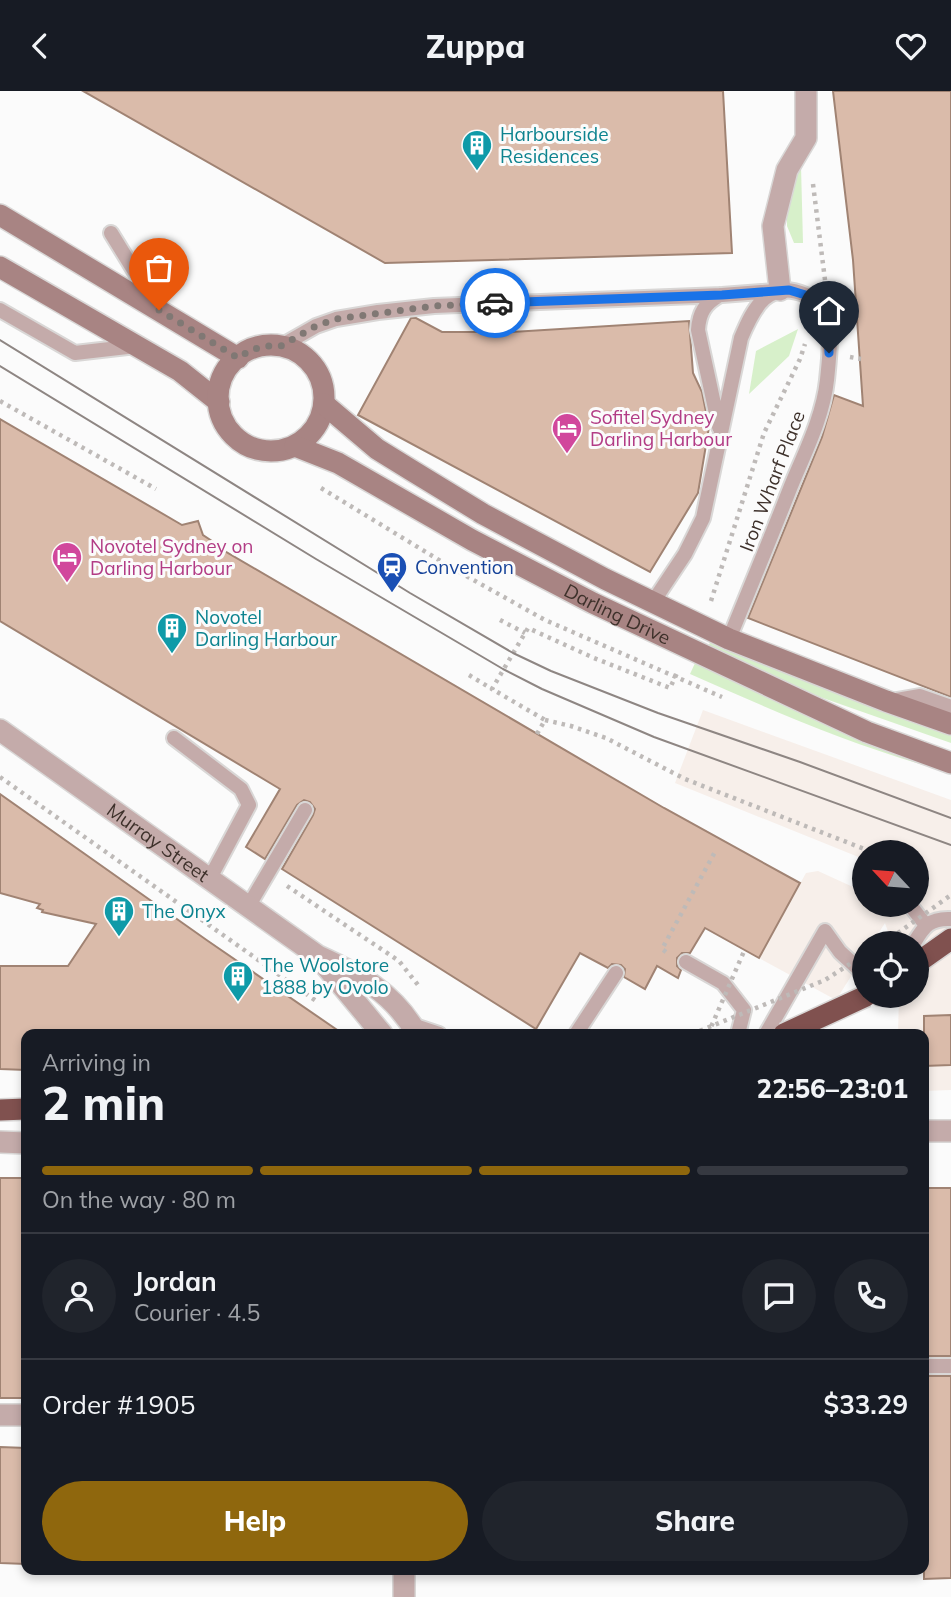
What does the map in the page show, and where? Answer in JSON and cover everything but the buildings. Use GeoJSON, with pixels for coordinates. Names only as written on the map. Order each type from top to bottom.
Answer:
{"type":"FeatureCollection","features":[{"type":"Feature","properties":{"kind":"highway"},"geometry":{"type":"LineString","coordinates":[[929,955],[951,939]]}},
{"type":"Feature","properties":{"kind":"highway"},"geometry":{"type":"LineString","coordinates":[[795,1029],[852,1006]]}},
{"type":"Feature","properties":{"kind":"highway"},"geometry":{"type":"LineString","coordinates":[[0,1110],[21,1109]]}},
{"type":"Feature","properties":{"kind":"street"},"geometry":{"type":"LineString","coordinates":[[780,290],[773,226],[787,170],[806,138],[806,91]]}},
{"type":"Feature","properties":{"kind":"street"},"geometry":{"type":"LineString","coordinates":[[0,215],[238,358]]}},
{"type":"Feature","properties":{"kind":"street"},"geometry":{"type":"LineString","coordinates":[[0,267],[180,372],[219,402]]}},
{"type":"Feature","properties":{"kind":"street"},"geometry":{"type":"LineString","coordinates":[[281,346],[309,361],[318,373],[324,404],[319,421],[309,436],[295,446],[279,451],[261,451],[245,445],[232,434],[223,419],[219,402],[220,385],[227,370],[238,358],[251,350],[281,346]]}},
{"type":"Feature","properties":{"kind":"street","name":"Darling Drive"},"geometry":{"type":"LineString","coordinates":[[324,404],[377,449],[483,514],[559,556],[729,639],[951,724]]}},
{"type":"Feature","properties":{"kind":"street","name":"Darling Drive"},"geometry":{"type":"LineString","coordinates":[[295,446],[348,469],[472,540],[593,603],[867,731],[951,763]]}},
{"type":"Feature","properties":{"kind":"street","name":"Murray Street"},"geometry":{"type":"LineString","coordinates":[[0,730],[318,956],[354,973],[388,996],[414,1029]]}},
{"type":"Feature","properties":{"kind":"street","name":"Murray Street"},"geometry":{"type":"LineString","coordinates":[[318,956],[378,1029]]}},
{"type":"Feature","properties":{"kind":"street"},"geometry":{"type":"LineString","coordinates":[[929,1131],[951,1131]]}},
{"type":"Feature","properties":{"kind":"street"},"geometry":{"type":"LineString","coordinates":[[0,1142],[21,1143]]}},
{"type":"Feature","properties":{"kind":"street"},"geometry":{"type":"LineString","coordinates":[[0,1415],[21,1415]]}},
{"type":"Feature","properties":{"kind":"street"},"geometry":{"type":"LineString","coordinates":[[404,1575],[404,1597]]}},
{"type":"Feature","properties":{"kind":"lane"},"geometry":{"type":"LineString","coordinates":[[111,233],[159,310]]}},
{"type":"Feature","properties":{"kind":"lane","name":"Iron Wharf Place"},"geometry":{"type":"LineString","coordinates":[[281,346],[316,326],[336,319],[434,306],[722,295],[780,290],[812,297],[826,313],[830,340],[827,382],[816,424],[729,639]]}},
{"type":"Feature","properties":{"kind":"lane"},"geometry":{"type":"LineString","coordinates":[[653,602],[685,554],[703,518],[741,338],[761,301],[780,290]]}},
{"type":"Feature","properties":{"kind":"lane"},"geometry":{"type":"LineString","coordinates":[[720,433],[698,320],[705,305],[722,295]]}},
{"type":"Feature","properties":{"kind":"lane"},"geometry":{"type":"LineString","coordinates":[[0,310],[75,353],[136,346]]}},
{"type":"Feature","properties":{"kind":"lane"},"geometry":{"type":"LineString","coordinates":[[886,701],[920,697],[951,707]]}},
{"type":"Feature","properties":{"kind":"lane"},"geometry":{"type":"LineString","coordinates":[[174,739],[241,789],[249,805],[209,880]]}},
{"type":"Feature","properties":{"kind":"lane"},"geometry":{"type":"LineString","coordinates":[[248,907],[306,810]]}},
{"type":"Feature","properties":{"kind":"lane"},"geometry":{"type":"LineString","coordinates":[[920,917],[925,923]]}},
{"type":"Feature","properties":{"kind":"lane"},"geometry":{"type":"LineString","coordinates":[[921,931],[925,923],[939,918],[951,919]]}},
{"type":"Feature","properties":{"kind":"lane"},"geometry":{"type":"LineString","coordinates":[[769,1029],[825,931],[852,963]]}},
{"type":"Feature","properties":{"kind":"lane"},"geometry":{"type":"LineString","coordinates":[[691,965],[723,983],[744,1010],[739,1029]]}},
{"type":"Feature","properties":{"kind":"lane"},"geometry":{"type":"LineString","coordinates":[[579,1029],[616,973]]}},
{"type":"Feature","properties":{"kind":"lane"},"geometry":{"type":"LineString","coordinates":[[929,1366],[951,1367]]}},
{"type":"Feature","properties":{"kind":"path"},"geometry":{"type":"LineString","coordinates":[[806,138],[826,285]]}},
{"type":"Feature","properties":{"kind":"path"},"geometry":{"type":"LineString","coordinates":[[710,602],[764,432],[806,341]]}},
{"type":"Feature","properties":{"kind":"path"},"geometry":{"type":"LineString","coordinates":[[0,401],[156,489]]}},
{"type":"Feature","properties":{"kind":"path"},"geometry":{"type":"LineString","coordinates":[[314,484],[452,568],[545,620],[658,669]]}},
{"type":"Feature","properties":{"kind":"path"},"geometry":{"type":"LineString","coordinates":[[500,620],[525,633]]}},
{"type":"Feature","properties":{"kind":"path"},"geometry":{"type":"LineString","coordinates":[[492,689],[528,628],[670,688],[675,676]]}},
{"type":"Feature","properties":{"kind":"path"},"geometry":{"type":"LineString","coordinates":[[469,675],[545,720],[606,738],[685,779],[852,844]]}},
{"type":"Feature","properties":{"kind":"path"},"geometry":{"type":"LineString","coordinates":[[537,734],[545,720]]}},
{"type":"Feature","properties":{"kind":"path"},"geometry":{"type":"LineString","coordinates":[[0,777],[323,1006]]}},
{"type":"Feature","properties":{"kind":"path"},"geometry":{"type":"LineString","coordinates":[[691,965],[683,968],[662,949],[716,849]]}},
{"type":"Feature","properties":{"kind":"path"},"geometry":{"type":"LineString","coordinates":[[268,874],[399,961],[423,992]]}},
{"type":"Feature","properties":{"kind":"path"},"geometry":{"type":"LineString","coordinates":[[901,931],[951,895]]}},
{"type":"Feature","properties":{"kind":"path"},"geometry":{"type":"LineString","coordinates":[[710,1029],[745,949]]}},
{"type":"Feature","properties":{"kind":"path"},"geometry":{"type":"LineString","coordinates":[[704,1029],[825,980],[852,963]]}},
{"type":"Feature","properties":{"kind":"shaded area"},"geometry":{"type":"Polygon","coordinates":[[[703,710],[951,800],[951,1090],[929,1091],[929,1029],[898,1029],[899,1008],[929,1008],[929,931],[888,931],[885,923],[880,931],[852,931],[852,975],[836,1000],[759,958],[806,873],[818,871],[852,887],[852,917],[929,917],[929,840],[852,840],[852,854],[675,783],[703,710]]]}},
{"type":"Feature","properties":{"kind":"green space"},"geometry":{"type":"Polygon","coordinates":[[[801,166],[803,243],[794,243],[787,226],[786,182],[801,166]]]}},
{"type":"Feature","properties":{"kind":"green space"},"geometry":{"type":"Polygon","coordinates":[[[798,329],[789,356],[749,394],[756,351],[798,329]]]}},
{"type":"Feature","properties":{"kind":"green space"},"geometry":{"type":"Polygon","coordinates":[[[712,638],[951,732],[951,743],[820,697],[708,647],[712,638]]]}},
{"type":"Feature","properties":{"kind":"green space"},"geometry":{"type":"Polygon","coordinates":[[[696,661],[937,769],[842,738],[690,674],[696,661]]]}},
{"type":"Feature","properties":{"kind":"tram line"},"geometry":{"type":"LineString","coordinates":[[0,340],[410,593],[513,653],[551,671],[658,713],[951,818]]}},
{"type":"Feature","properties":{"kind":"tram line"},"geometry":{"type":"LineString","coordinates":[[0,366],[316,559],[503,669],[542,689],[654,737],[951,845]]}},
{"type":"Feature","properties":{"kind":"way so far"},"geometry":{"type":"LineString","coordinates":[[159,310],[238,358],[251,350],[281,346],[316,326],[336,319],[434,306],[495,303]]}},
{"type":"Feature","properties":{"kind":"place","name":"Harbourside Residences"},"geometry":{"type":"Point","coordinates":[477,172]}},
{"type":"Feature","properties":{"kind":"place","name":"Sofitel Sydney Darling Harbour"},"geometry":{"type":"Point","coordinates":[567,455]}},
{"type":"Feature","properties":{"kind":"place","name":"Novotel Sydney on Darling Harbour"},"geometry":{"type":"Point","coordinates":[67,584]}},
{"type":"Feature","properties":{"kind":"place","name":"Convention"},"geometry":{"type":"Point","coordinates":[392,594]}},
{"type":"Feature","properties":{"kind":"place","name":"Novotel Darling Harbour"},"geometry":{"type":"Point","coordinates":[172,655]}},
{"type":"Feature","properties":{"kind":"place","name":"The Onyx"},"geometry":{"type":"Point","coordinates":[119,938]}},
{"type":"Feature","properties":{"kind":"place","name":"The Woolstore 1888 by Ovolo"},"geometry":{"type":"Point","coordinates":[238,1003]}},
{"type":"Feature","properties":{"kind":"route"},"geometry":{"type":"LineString","coordinates":[[495,303],[789,290],[812,297],[820,303],[826,313],[829,353]]}}]}
